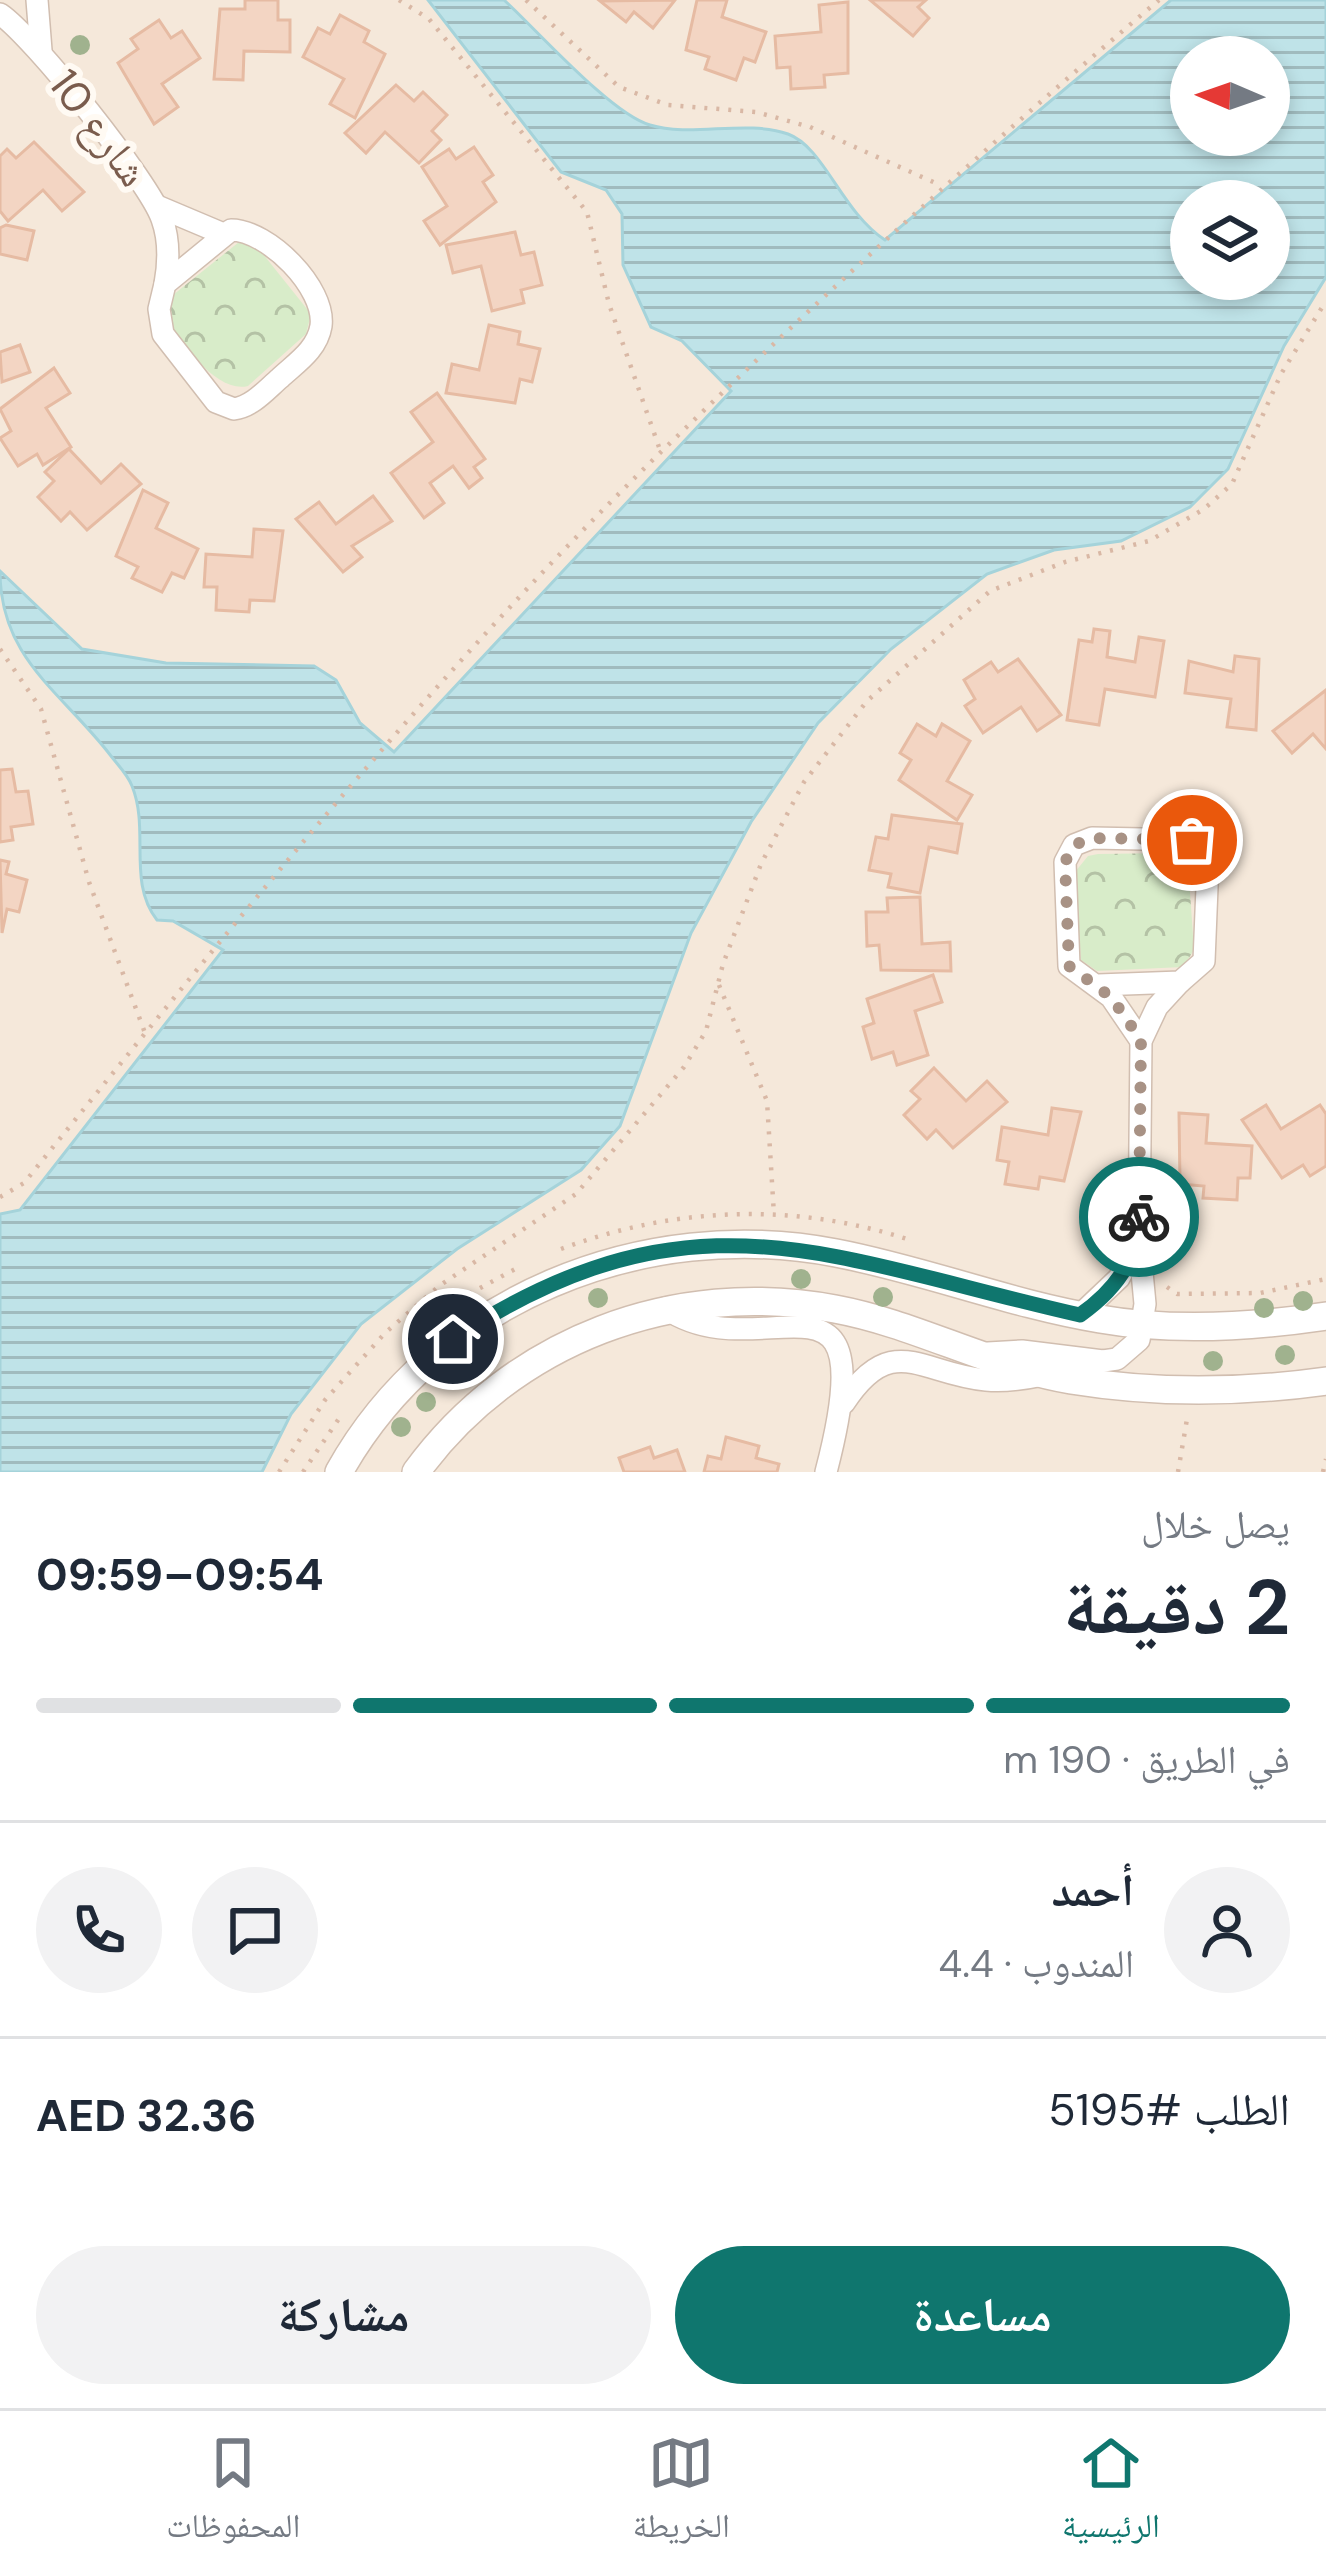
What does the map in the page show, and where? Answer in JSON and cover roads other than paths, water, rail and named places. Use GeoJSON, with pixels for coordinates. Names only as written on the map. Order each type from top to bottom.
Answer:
{"type":"FeatureCollection","features":[{"type":"Feature","properties":{"kind":"street","name":"شارع 10"},"geometry":{"type":"LineString","coordinates":[[37,0],[41,51]]}},
{"type":"Feature","properties":{"kind":"street","name":"شارع 10"},"geometry":{"type":"LineString","coordinates":[[0,14],[41,51],[157,206],[168,244],[159,309],[163,334],[216,402],[234,410],[252,403],[310,351],[321,314],[312,289],[263,238],[242,230],[221,233],[157,206]]}},
{"type":"Feature","properties":{"kind":"street"},"geometry":{"type":"LineString","coordinates":[[165,284],[221,233]]}},
{"type":"Feature","properties":{"kind":"street"},"geometry":{"type":"LineString","coordinates":[[976,1355],[1022,1351],[1118,1359],[1130,1352],[1145,1324],[1139,1240],[1141,1040],[1157,1007],[1198,970],[1207,950],[1206,853],[1184,838],[1092,838],[1074,845],[1065,862],[1066,955],[1077,976],[1098,985],[1180,982]]}},
{"type":"Feature","properties":{"kind":"street"},"geometry":{"type":"LineString","coordinates":[[1098,985],[1141,1040]]}},
{"type":"Feature","properties":{"kind":"street"},"geometry":{"type":"LineString","coordinates":[[1080,1315],[1119,1278],[1139,1240]]}},
{"type":"Feature","properties":{"kind":"street"},"geometry":{"type":"LineString","coordinates":[[339,1472],[403,1384],[453,1339],[510,1302],[571,1274],[636,1254],[703,1245],[836,1252],[1080,1315],[1145,1324],[1266,1325],[1326,1316]]}},
{"type":"Feature","properties":{"kind":"street"},"geometry":{"type":"LineString","coordinates":[[416,1472],[439,1441],[504,1381],[580,1336],[663,1307],[778,1301],[837,1310],[1046,1374],[1189,1393],[1326,1381]]}},
{"type":"Feature","properties":{"kind":"street"},"geometry":{"type":"LineString","coordinates":[[663,1307],[695,1322],[799,1327],[836,1344],[845,1363],[844,1404],[826,1472]]}},
{"type":"Feature","properties":{"kind":"street"},"geometry":{"type":"LineString","coordinates":[[844,1404],[869,1372],[907,1358],[983,1380],[1046,1374]]}},
{"type":"Feature","properties":{"kind":"water"},"geometry":{"type":"Polygon","coordinates":[[[428,0],[504,0],[595,89],[650,125],[683,130],[754,128],[788,134],[812,152],[857,213],[885,240],[1171,0],[1326,0],[1326,277],[1284,346],[1228,469],[1190,507],[1121,541],[1054,550],[987,574],[891,649],[818,723],[751,822],[691,933],[620,1126],[581,1170],[457,1249],[361,1324],[291,1414],[262,1472],[0,1472],[0,1214],[20,1210],[223,950],[173,921],[157,920],[148,905],[137,803],[130,782],[22,651],[10,628],[0,571],[82,649],[166,663],[314,666],[336,680],[360,723],[394,752],[731,391],[682,341],[651,327],[623,265],[622,214],[606,190],[561,172],[428,0]]]}}]}
